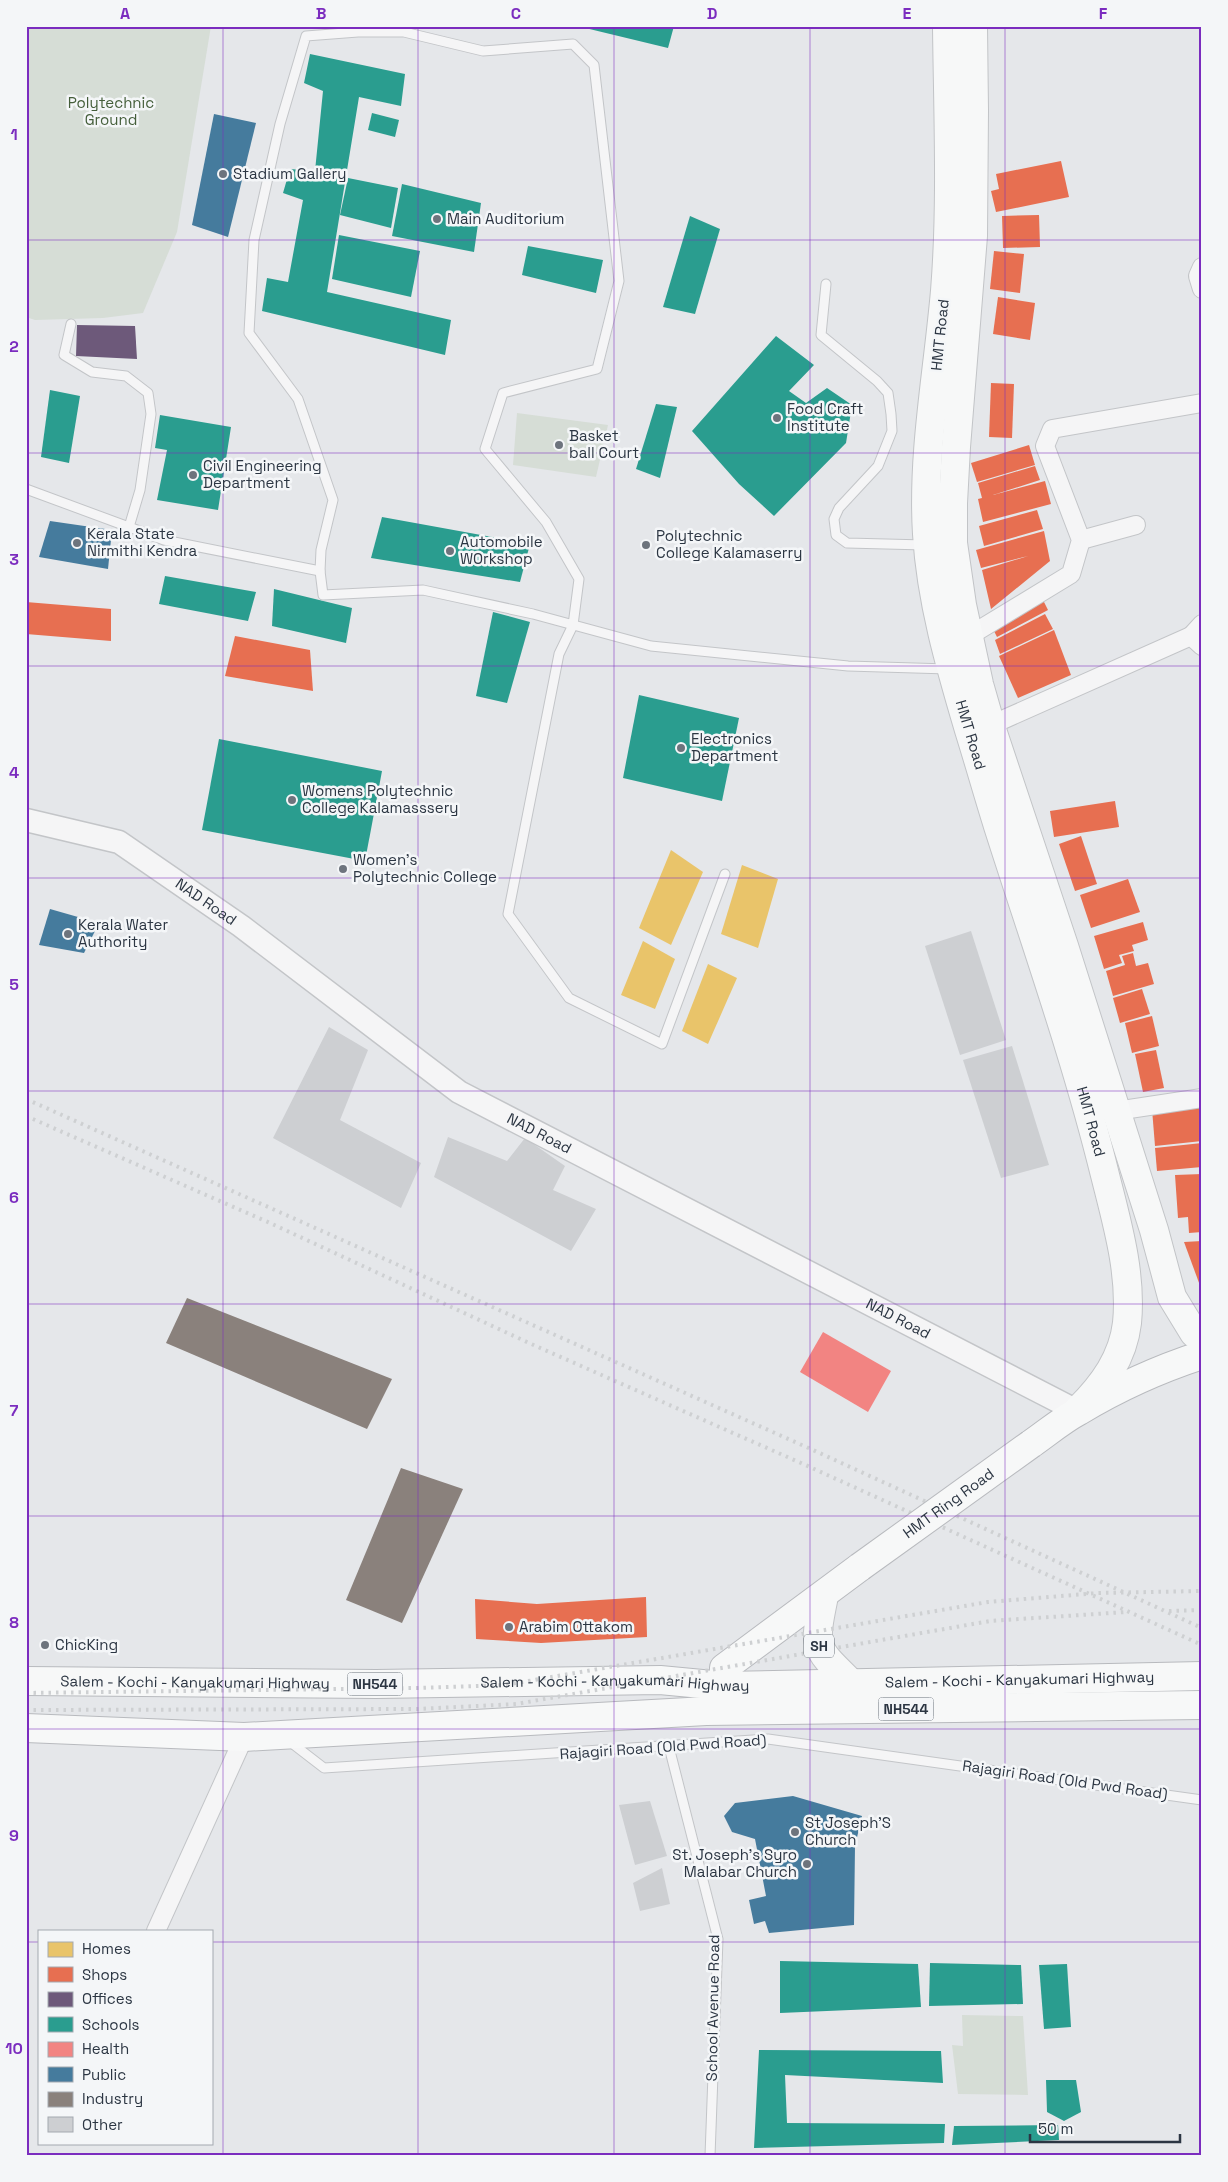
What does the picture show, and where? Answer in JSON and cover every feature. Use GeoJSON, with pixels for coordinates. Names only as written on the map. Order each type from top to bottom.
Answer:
{"type":"FeatureCollection","features":[{"type":"Feature","properties":{"kind":"main road","name":"HMT Road"},"geometry":{"type":"LineString","coordinates":[[947,26],[948,223],[945,289],[927,482],[928,546],[936,607],[952,669],[997,824],[1090,1115],[1124,1260],[1127,1323],[1121,1350],[1099,1388],[1078,1411]]}},
{"type":"Feature","properties":{"kind":"main road","name":"HMT Road"},"geometry":{"type":"LineString","coordinates":[[973,26],[973,236],[953,504],[953,543],[969,636],[991,726],[1064,946],[1154,1230],[1172,1297],[1194,1333],[1202,1338]]}},
{"type":"Feature","properties":{"kind":"main road","name":"HMT Ring Road"},"geometry":{"type":"LineString","coordinates":[[723,1686],[724,1668],[824,1596],[860,1567],[1078,1411],[1126,1386],[1174,1364],[1202,1354]]}},
{"type":"Feature","properties":{"kind":"main road","name":"SH"},"geometry":{"type":"LineString","coordinates":[[824,1596],[817,1633],[819,1649],[852,1684]]}},
{"type":"Feature","properties":{"kind":"main road","name":"Salem - Kochi - Kanyakumari Highway"},"geometry":{"type":"LineString","coordinates":[[26,1680],[376,1684],[660,1680],[723,1686],[788,1686],[1202,1676]]}},
{"type":"Feature","properties":{"kind":"main road"},"geometry":{"type":"LineString","coordinates":[[769,1710],[788,1686]]}},
{"type":"Feature","properties":{"kind":"main road","name":"Salem - Kochi - Kanyakumari Highway"},"geometry":{"type":"LineString","coordinates":[[26,1728],[244,1737],[706,1710],[1202,1705]]}},
{"type":"Feature","properties":{"kind":"street"},"geometry":{"type":"LineString","coordinates":[[1202,268],[1198,276],[1202,289]]}},
{"type":"Feature","properties":{"kind":"street"},"geometry":{"type":"LineString","coordinates":[[969,636],[1071,574],[1081,540],[1045,446],[1052,429],[1202,403]]}},
{"type":"Feature","properties":{"kind":"street"},"geometry":{"type":"LineString","coordinates":[[1081,540],[1136,525]]}},
{"type":"Feature","properties":{"kind":"street"},"geometry":{"type":"LineString","coordinates":[[991,726],[1198,635]]}},
{"type":"Feature","properties":{"kind":"street","name":"NAD Road"},"geometry":{"type":"LineString","coordinates":[[26,820],[119,842],[241,926],[460,1092],[1078,1411]]}},
{"type":"Feature","properties":{"kind":"street"},"geometry":{"type":"LineString","coordinates":[[1116,1111],[1202,1098]]}},
{"type":"Feature","properties":{"kind":"street"},"geometry":{"type":"LineString","coordinates":[[156,1930],[244,1737]]}},
{"type":"Feature","properties":{"kind":"lane"},"geometry":{"type":"LineString","coordinates":[[725,874],[662,1044],[569,998],[508,914],[559,654],[573,625],[579,579],[546,522],[484,449],[503,393],[597,369],[619,281],[594,65],[573,44],[483,51],[404,32],[358,32],[306,36],[280,124],[254,240],[249,333],[298,400],[332,500],[321,550],[320,571],[323,595],[423,590],[573,625],[651,646],[848,666],[952,669]]}},
{"type":"Feature","properties":{"kind":"lane"},"geometry":{"type":"LineString","coordinates":[[826,284],[821,335],[877,381],[888,393],[892,431],[878,466],[840,508],[834,519],[836,535],[847,543],[928,546]]}},
{"type":"Feature","properties":{"kind":"lane"},"geometry":{"type":"LineString","coordinates":[[71,324],[64,355],[92,372],[126,376],[148,393],[151,414],[140,490],[128,527]]}},
{"type":"Feature","properties":{"kind":"lane"},"geometry":{"type":"LineString","coordinates":[[26,489],[164,540],[320,571]]}},
{"type":"Feature","properties":{"kind":"lane","name":"Rajagiri Road (Old Pwd Road)"},"geometry":{"type":"LineString","coordinates":[[282,1736],[324,1768],[669,1747],[768,1739],[1202,1800]]}},
{"type":"Feature","properties":{"kind":"lane","name":"School Avenue Road"},"geometry":{"type":"LineString","coordinates":[[669,1747],[718,1939],[710,2156]]}},
{"type":"Feature","properties":{"kind":"green space","name":"Polytechnic Ground"},"geometry":{"type":"Polygon","coordinates":[[[26,26],[211,26],[177,232],[143,313],[103,318],[35,320],[26,317],[26,26]]]}},
{"type":"Feature","properties":{"kind":"green space","name":"Basket ball Court"},"geometry":{"type":"Polygon","coordinates":[[[517,413],[608,425],[596,477],[513,465],[517,413]]]}},
{"type":"Feature","properties":{"kind":"green space"},"geometry":{"type":"Polygon","coordinates":[[[962,2015],[1023,2016],[1028,2095],[958,2094],[952,2045],[963,2046],[962,2015]]]}},
{"type":"Feature","properties":{"kind":"building: Homes"},"geometry":{"type":"Polygon","coordinates":[[[671,850],[703,872],[671,945],[639,928],[671,850]]]}},
{"type":"Feature","properties":{"kind":"building: Homes"},"geometry":{"type":"Polygon","coordinates":[[[742,865],[778,879],[758,948],[721,934],[742,865]]]}},
{"type":"Feature","properties":{"kind":"building: Homes"},"geometry":{"type":"Polygon","coordinates":[[[643,941],[675,959],[655,1009],[621,995],[643,941]]]}},
{"type":"Feature","properties":{"kind":"building: Homes"},"geometry":{"type":"Polygon","coordinates":[[[708,964],[737,978],[708,1044],[682,1031],[708,964]]]}},
{"type":"Feature","properties":{"kind":"building: Shops"},"geometry":{"type":"Polygon","coordinates":[[[1061,161],[1069,197],[996,212],[991,191],[999,189],[996,174],[1061,161]]]}},
{"type":"Feature","properties":{"kind":"building: Shops"},"geometry":{"type":"Polygon","coordinates":[[[1039,215],[1040,247],[1003,248],[1002,216],[1039,215]]]}},
{"type":"Feature","properties":{"kind":"building: Shops"},"geometry":{"type":"Polygon","coordinates":[[[994,251],[1024,254],[1020,293],[990,289],[994,251]]]}},
{"type":"Feature","properties":{"kind":"building: Shops"},"geometry":{"type":"Polygon","coordinates":[[[998,297],[1035,303],[1030,340],[993,334],[998,297]]]}},
{"type":"Feature","properties":{"kind":"building: Shops"},"geometry":{"type":"Polygon","coordinates":[[[991,383],[1014,384],[1012,438],[989,437],[991,383]]]}},
{"type":"Feature","properties":{"kind":"building: Shops"},"geometry":{"type":"Polygon","coordinates":[[[1029,445],[1035,465],[977,482],[971,463],[1029,445]]]}},
{"type":"Feature","properties":{"kind":"building: Shops"},"geometry":{"type":"Polygon","coordinates":[[[1035,466],[1040,480],[993,495],[1045,481],[1051,504],[983,522],[978,499],[982,498],[978,483],[1035,466]]]}},
{"type":"Feature","properties":{"kind":"building: Shops"},"geometry":{"type":"Polygon","coordinates":[[[1037,510],[1043,529],[984,546],[979,526],[1037,510]]]}},
{"type":"Feature","properties":{"kind":"building: Shops"},"geometry":{"type":"Polygon","coordinates":[[[1044,531],[1050,561],[991,609],[982,570],[1028,556],[981,568],[976,550],[1044,531]]]}},
{"type":"Feature","properties":{"kind":"building: Shops"},"geometry":{"type":"Polygon","coordinates":[[[1041,596],[1048,610],[997,637],[991,625],[1041,596]]]}},
{"type":"Feature","properties":{"kind":"building: Shops"},"geometry":{"type":"Polygon","coordinates":[[[26,602],[111,609],[111,641],[26,634],[26,602]]]}},
{"type":"Feature","properties":{"kind":"building: Shops"},"geometry":{"type":"Polygon","coordinates":[[[1045,614],[1053,629],[1000,654],[995,640],[1045,614]]]}},
{"type":"Feature","properties":{"kind":"building: Shops"},"geometry":{"type":"Polygon","coordinates":[[[1054,630],[1071,675],[1018,698],[999,656],[1054,630]]]}},
{"type":"Feature","properties":{"kind":"building: Shops"},"geometry":{"type":"Polygon","coordinates":[[[235,636],[310,650],[313,691],[225,676],[235,636]]]}},
{"type":"Feature","properties":{"kind":"building: Shops"},"geometry":{"type":"Polygon","coordinates":[[[1115,801],[1119,827],[1054,837],[1050,811],[1115,801]]]}},
{"type":"Feature","properties":{"kind":"building: Shops"},"geometry":{"type":"Polygon","coordinates":[[[1081,836],[1097,884],[1075,891],[1059,844],[1081,836]]]}},
{"type":"Feature","properties":{"kind":"building: Shops"},"geometry":{"type":"Polygon","coordinates":[[[1128,879],[1140,912],[1091,928],[1080,895],[1128,879]]]}},
{"type":"Feature","properties":{"kind":"building: Shops"},"geometry":{"type":"Polygon","coordinates":[[[1143,922],[1148,940],[1132,945],[1134,951],[1119,955],[1122,963],[1104,969],[1094,936],[1143,922]]]}},
{"type":"Feature","properties":{"kind":"building: Shops"},"geometry":{"type":"Polygon","coordinates":[[[1133,953],[1136,966],[1148,963],[1154,984],[1113,996],[1106,971],[1125,965],[1122,956],[1133,953]]]}},
{"type":"Feature","properties":{"kind":"building: Shops"},"geometry":{"type":"Polygon","coordinates":[[[1142,989],[1150,1014],[1120,1023],[1113,998],[1142,989]]]}},
{"type":"Feature","properties":{"kind":"building: Shops"},"geometry":{"type":"Polygon","coordinates":[[[1152,1016],[1159,1046],[1132,1053],[1125,1023],[1152,1016]]]}},
{"type":"Feature","properties":{"kind":"building: Shops"},"geometry":{"type":"Polygon","coordinates":[[[1156,1050],[1164,1088],[1143,1092],[1135,1054],[1156,1050]]]}},
{"type":"Feature","properties":{"kind":"building: Shops"},"geometry":{"type":"Polygon","coordinates":[[[1201,1104],[1202,1141],[1155,1146],[1152,1109],[1201,1104]]]}},
{"type":"Feature","properties":{"kind":"building: Shops"},"geometry":{"type":"Polygon","coordinates":[[[1202,1143],[1202,1167],[1157,1171],[1155,1148],[1202,1143]]]}},
{"type":"Feature","properties":{"kind":"building: Shops"},"geometry":{"type":"Polygon","coordinates":[[[1202,1174],[1202,1232],[1189,1233],[1188,1217],[1178,1218],[1175,1175],[1202,1174]]]}},
{"type":"Feature","properties":{"kind":"building: Shops"},"geometry":{"type":"Polygon","coordinates":[[[1202,1241],[1202,1291],[1184,1242],[1202,1241]]]}},
{"type":"Feature","properties":{"kind":"building: Shops"},"geometry":{"type":"Polygon","coordinates":[[[646,1597],[647,1637],[541,1643],[476,1639],[475,1599],[537,1604],[646,1597]]]}},
{"type":"Feature","properties":{"kind":"building: Offices"},"geometry":{"type":"Polygon","coordinates":[[[77,325],[135,326],[137,359],[76,356],[77,325]]]}},
{"type":"Feature","properties":{"kind":"building: Schools"},"geometry":{"type":"Polygon","coordinates":[[[577,26],[674,26],[668,48],[577,26]]]}},
{"type":"Feature","properties":{"kind":"building: Schools"},"geometry":{"type":"Polygon","coordinates":[[[310,54],[405,74],[401,106],[359,97],[327,292],[451,320],[445,355],[262,311],[267,278],[288,282],[303,200],[283,193],[290,169],[315,171],[323,91],[304,83],[310,54]]]}},
{"type":"Feature","properties":{"kind":"building: Schools"},"geometry":{"type":"Polygon","coordinates":[[[372,113],[399,120],[395,137],[368,130],[372,113]]]}},
{"type":"Feature","properties":{"kind":"building: Schools"},"geometry":{"type":"Polygon","coordinates":[[[348,178],[398,188],[391,228],[340,215],[348,178]]]}},
{"type":"Feature","properties":{"kind":"building: Schools","name":"Main Auditorium"},"geometry":{"type":"Polygon","coordinates":[[[402,184],[481,203],[474,252],[392,236],[402,184]]]}},
{"type":"Feature","properties":{"kind":"building: Schools"},"geometry":{"type":"Polygon","coordinates":[[[690,216],[720,229],[695,314],[663,307],[690,216]]]}},
{"type":"Feature","properties":{"kind":"building: Schools"},"geometry":{"type":"Polygon","coordinates":[[[339,235],[420,251],[411,297],[332,279],[339,235]]]}},
{"type":"Feature","properties":{"kind":"building: Schools"},"geometry":{"type":"Polygon","coordinates":[[[528,246],[603,260],[596,293],[522,275],[528,246]]]}},
{"type":"Feature","properties":{"kind":"building: Schools","name":"Food Craft Institute"},"geometry":{"type":"Polygon","coordinates":[[[776,336],[814,365],[789,391],[806,403],[827,388],[852,405],[846,443],[774,516],[739,484],[692,431],[776,336]]]}},
{"type":"Feature","properties":{"kind":"building: Schools"},"geometry":{"type":"Polygon","coordinates":[[[50,390],[80,396],[69,463],[41,457],[50,390]]]}},
{"type":"Feature","properties":{"kind":"building: Schools"},"geometry":{"type":"Polygon","coordinates":[[[656,404],[677,407],[660,478],[636,469],[656,404]]]}},
{"type":"Feature","properties":{"kind":"building: Schools","name":"Civil Engineering Department"},"geometry":{"type":"Polygon","coordinates":[[[160,415],[231,427],[218,510],[157,500],[167,450],[155,448],[160,415]]]}},
{"type":"Feature","properties":{"kind":"building: Schools","name":"Automobile WOrkshop"},"geometry":{"type":"Polygon","coordinates":[[[382,517],[530,544],[520,582],[371,558],[382,517]]]}},
{"type":"Feature","properties":{"kind":"building: Schools"},"geometry":{"type":"Polygon","coordinates":[[[165,576],[256,592],[248,621],[159,604],[165,576]]]}},
{"type":"Feature","properties":{"kind":"building: Schools"},"geometry":{"type":"Polygon","coordinates":[[[274,589],[352,608],[346,643],[272,626],[274,589]]]}},
{"type":"Feature","properties":{"kind":"building: Schools"},"geometry":{"type":"Polygon","coordinates":[[[493,612],[530,622],[507,703],[476,696],[493,612]]]}},
{"type":"Feature","properties":{"kind":"building: Schools","name":"Electronics Department"},"geometry":{"type":"Polygon","coordinates":[[[639,695],[739,718],[722,801],[623,778],[639,695]]]}},
{"type":"Feature","properties":{"kind":"building: Schools","name":"Womens Polytechnic College Kalamasssery"},"geometry":{"type":"Polygon","coordinates":[[[219,739],[382,771],[365,861],[202,830],[219,739]]]}},
{"type":"Feature","properties":{"kind":"building: Schools"},"geometry":{"type":"Polygon","coordinates":[[[780,1961],[918,1964],[921,2007],[780,2013],[780,1961]]]}},
{"type":"Feature","properties":{"kind":"building: Schools"},"geometry":{"type":"Polygon","coordinates":[[[930,1963],[1021,1965],[1023,2004],[929,2006],[930,1963]]]}},
{"type":"Feature","properties":{"kind":"building: Schools"},"geometry":{"type":"Polygon","coordinates":[[[1067,1964],[1071,2027],[1044,2029],[1039,1965],[1067,1964]]]}},
{"type":"Feature","properties":{"kind":"building: Schools"},"geometry":{"type":"Polygon","coordinates":[[[759,2050],[941,2051],[943,2083],[785,2075],[787,2123],[945,2124],[944,2143],[754,2148],[759,2050]]]}},
{"type":"Feature","properties":{"kind":"building: Schools"},"geometry":{"type":"Polygon","coordinates":[[[1046,2080],[1076,2080],[1081,2112],[1064,2121],[1047,2112],[1046,2080]]]}},
{"type":"Feature","properties":{"kind":"building: Schools"},"geometry":{"type":"Polygon","coordinates":[[[1058,2125],[1059,2140],[952,2145],[954,2126],[1058,2125]]]}},
{"type":"Feature","properties":{"kind":"building: Health"},"geometry":{"type":"Polygon","coordinates":[[[823,1332],[891,1371],[868,1412],[800,1372],[823,1332]]]}},
{"type":"Feature","properties":{"kind":"building: Public","name":"Stadium Gallery"},"geometry":{"type":"Polygon","coordinates":[[[214,114],[256,123],[228,237],[192,225],[214,114]]]}},
{"type":"Feature","properties":{"kind":"building: Public","name":"Kerala State Nirmithi Kendra"},"geometry":{"type":"Polygon","coordinates":[[[50,521],[112,530],[108,569],[39,557],[50,521]]]}},
{"type":"Feature","properties":{"kind":"building: Public","name":"Kerala Water Authority"},"geometry":{"type":"Polygon","coordinates":[[[50,909],[99,923],[84,953],[39,945],[50,909]]]}},
{"type":"Feature","properties":{"kind":"building: Public","name":"St. Joseph's Syro Malabar Church"},"geometry":{"type":"Polygon","coordinates":[[[793,1796],[862,1816],[855,1846],[854,1925],[769,1933],[765,1921],[754,1924],[749,1900],[766,1896],[755,1839],[732,1832],[724,1816],[735,1803],[793,1796]]]}},
{"type":"Feature","properties":{"kind":"building: Industry"},"geometry":{"type":"Polygon","coordinates":[[[187,1298],[392,1379],[367,1429],[166,1343],[187,1298]]]}},
{"type":"Feature","properties":{"kind":"building: Industry"},"geometry":{"type":"Polygon","coordinates":[[[401,1468],[463,1489],[402,1623],[346,1600],[401,1468]]]}},
{"type":"Feature","properties":{"kind":"building: Other"},"geometry":{"type":"Polygon","coordinates":[[[971,931],[1006,1040],[960,1055],[925,946],[971,931]]]}},
{"type":"Feature","properties":{"kind":"building: Other"},"geometry":{"type":"Polygon","coordinates":[[[329,1027],[368,1050],[340,1120],[421,1163],[401,1208],[273,1138],[329,1027]]]}},
{"type":"Feature","properties":{"kind":"building: Other"},"geometry":{"type":"Polygon","coordinates":[[[1012,1046],[1049,1165],[1001,1178],[963,1060],[1012,1046]]]}},
{"type":"Feature","properties":{"kind":"building: Other"},"geometry":{"type":"Polygon","coordinates":[[[448,1137],[507,1161],[525,1138],[565,1166],[553,1190],[596,1209],[571,1251],[434,1177],[448,1137]]]}},
{"type":"Feature","properties":{"kind":"building: Other"},"geometry":{"type":"Polygon","coordinates":[[[650,1801],[667,1856],[635,1865],[619,1805],[650,1801]]]}},
{"type":"Feature","properties":{"kind":"building: Other"},"geometry":{"type":"Polygon","coordinates":[[[662,1868],[670,1904],[640,1911],[633,1883],[662,1868]]]}},
{"type":"Feature","properties":{"kind":"railway"},"geometry":{"type":"LineString","coordinates":[[26,1099],[813,1450],[1202,1628]]}},
{"type":"Feature","properties":{"kind":"railway"},"geometry":{"type":"LineString","coordinates":[[26,1116],[270,1223],[529,1343],[801,1463],[1202,1645]]}},
{"type":"Feature","properties":{"kind":"railway"},"geometry":{"type":"LineString","coordinates":[[26,1693],[417,1688],[505,1685],[988,1602],[1098,1593],[1202,1591]]}},
{"type":"Feature","properties":{"kind":"railway"},"geometry":{"type":"LineString","coordinates":[[1169,1611],[1202,1610]]}},
{"type":"Feature","properties":{"kind":"railway"},"geometry":{"type":"LineString","coordinates":[[26,1710],[418,1709],[516,1704],[990,1621],[1126,1612]]}},
{"type":"Feature","properties":{"kind":"place","name":"Stadium Gallery"},"geometry":{"type":"Point","coordinates":[223,174]}},
{"type":"Feature","properties":{"kind":"place","name":"Main Auditorium"},"geometry":{"type":"Point","coordinates":[437,219]}},
{"type":"Feature","properties":{"kind":"place","name":"Food Craft Institute"},"geometry":{"type":"Point","coordinates":[777,418]}},
{"type":"Feature","properties":{"kind":"place","name":"Basket ball Court"},"geometry":{"type":"Point","coordinates":[559,445]}},
{"type":"Feature","properties":{"kind":"place","name":"Civil Engineering Department"},"geometry":{"type":"Point","coordinates":[193,475]}},
{"type":"Feature","properties":{"kind":"place","name":"Kerala State Nirmithi Kendra"},"geometry":{"type":"Point","coordinates":[77,543]}},
{"type":"Feature","properties":{"kind":"place","name":"Polytechnic College Kalamaserry"},"geometry":{"type":"Point","coordinates":[646,545]}},
{"type":"Feature","properties":{"kind":"place","name":"Automobile WOrkshop"},"geometry":{"type":"Point","coordinates":[450,551]}},
{"type":"Feature","properties":{"kind":"place","name":"Electronics Department"},"geometry":{"type":"Point","coordinates":[681,748]}},
{"type":"Feature","properties":{"kind":"place","name":"Womens Polytechnic College Kalamasssery"},"geometry":{"type":"Point","coordinates":[292,800]}},
{"type":"Feature","properties":{"kind":"place","name":"Women's Polytechnic College"},"geometry":{"type":"Point","coordinates":[343,869]}},
{"type":"Feature","properties":{"kind":"place","name":"Kerala Water Authority"},"geometry":{"type":"Point","coordinates":[68,934]}},
{"type":"Feature","properties":{"kind":"place","name":"Arabim Ottakom"},"geometry":{"type":"Point","coordinates":[509,1627]}},
{"type":"Feature","properties":{"kind":"place","name":"ChicKing"},"geometry":{"type":"Point","coordinates":[45,1645]}},
{"type":"Feature","properties":{"kind":"place","name":"St Joseph'S Church"},"geometry":{"type":"Point","coordinates":[795,1832]}},
{"type":"Feature","properties":{"kind":"place","name":"St. Joseph's Syro Malabar Church"},"geometry":{"type":"Point","coordinates":[807,1864]}}]}
